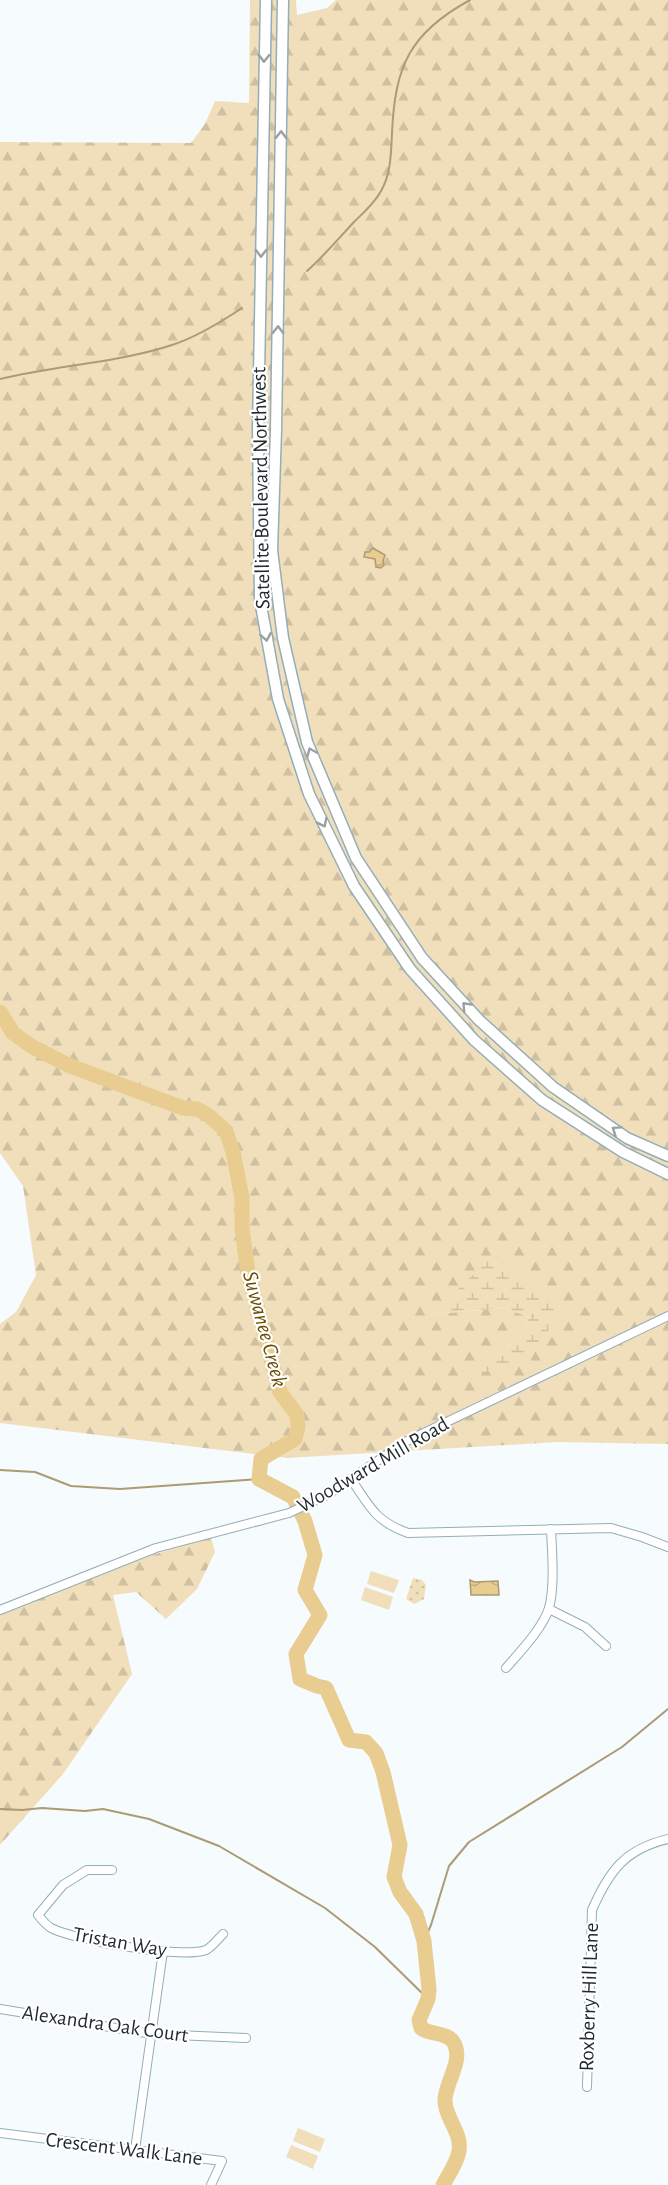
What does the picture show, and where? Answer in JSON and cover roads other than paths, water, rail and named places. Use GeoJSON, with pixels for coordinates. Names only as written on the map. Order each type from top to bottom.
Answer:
{"type":"FeatureCollection","features":[{"type":"Feature","properties":{"kind":"main road","name":"Satellite Boulevard Northwest"},"geometry":{"type":"LineString","coordinates":[[266,0],[258,428],[260,600],[278,699],[309,795],[360,895],[410,969],[474,1040],[542,1100],[623,1152],[668,1174]]}},
{"type":"Feature","properties":{"kind":"main road","name":"Satellite Boulevard Northwest"},"geometry":{"type":"LineString","coordinates":[[283,0],[272,550],[283,638],[307,742],[356,858],[422,958],[479,1020],[552,1087],[627,1138],[668,1156]]}},
{"type":"Feature","properties":{"kind":"street","name":"Woodward Mill Road"},"geometry":{"type":"LineString","coordinates":[[0,1610],[156,1548],[289,1513],[318,1500],[407,1441],[668,1316]]}},
{"type":"Feature","properties":{"kind":"street"},"geometry":{"type":"LineString","coordinates":[[351,1479],[375,1514],[390,1526],[408,1533],[611,1527],[668,1547]]}},
{"type":"Feature","properties":{"kind":"street"},"geometry":{"type":"LineString","coordinates":[[506,1668],[531,1640],[549,1609],[552,1567],[551,1529]]}},
{"type":"Feature","properties":{"kind":"street"},"geometry":{"type":"LineString","coordinates":[[549,1609],[585,1627],[606,1646]]}},
{"type":"Feature","properties":{"kind":"street","name":"Roxberry Hill Lane"},"geometry":{"type":"LineString","coordinates":[[587,2087],[592,1910],[603,1884],[623,1858],[650,1843],[668,1839]]}},
{"type":"Feature","properties":{"kind":"street","name":"Tristan Way"},"geometry":{"type":"LineString","coordinates":[[112,1870],[87,1870],[63,1885],[38,1915],[49,1927],[75,1937],[163,1951],[192,1952],[207,1949],[223,1934]]}},
{"type":"Feature","properties":{"kind":"street"},"geometry":{"type":"LineString","coordinates":[[135,2150],[163,1951]]}},
{"type":"Feature","properties":{"kind":"street","name":"Alexandra Oak Court"},"geometry":{"type":"LineString","coordinates":[[0,2009],[152,2034],[246,2038]]}},
{"type":"Feature","properties":{"kind":"street","name":"Crescent Walk Lane"},"geometry":{"type":"LineString","coordinates":[[0,2133],[222,2161],[211,2185]]}},
{"type":"Feature","properties":{"kind":"water"},"geometry":{"type":"Polygon","coordinates":[[[373,548],[385,555],[384,565],[381,568],[376,567],[375,559],[364,557],[365,552],[373,548]]]}},
{"type":"Feature","properties":{"kind":"water"},"geometry":{"type":"Polygon","coordinates":[[[470,1580],[474,1582],[498,1581],[499,1595],[471,1595],[470,1580]]]}},
{"type":"Feature","properties":{"kind":"waterway"},"geometry":{"type":"LineString","coordinates":[[307,271],[372,204],[387,178],[397,89],[409,54],[419,39],[433,25],[449,12],[470,0]]}},
{"type":"Feature","properties":{"kind":"waterway"},"geometry":{"type":"LineString","coordinates":[[0,379],[130,356],[172,345],[200,333],[242,308]]}},
{"type":"Feature","properties":{"kind":"waterway","name":"Suwanee Creek"},"geometry":{"type":"LineString","coordinates":[[0,1012],[13,1033],[31,1046],[70,1066],[183,1108],[197,1109],[208,1115],[226,1131],[233,1152],[242,1198],[242,1229],[248,1273],[280,1392],[297,1415],[298,1427],[295,1439],[261,1459],[259,1479],[293,1497],[305,1521],[315,1555],[305,1590],[320,1615],[296,1654],[300,1679],[326,1688],[349,1740],[366,1742],[376,1753],[383,1772],[400,1845],[394,1877],[400,1892],[416,1914],[424,1941],[429,1989],[428,1999],[419,2020],[421,2028],[448,2037],[454,2043],[456,2050],[457,2058],[447,2087],[445,2102],[458,2138],[459,2151],[455,2164],[443,2185]]}},
{"type":"Feature","properties":{"kind":"waterway"},"geometry":{"type":"LineString","coordinates":[[0,1470],[35,1472],[71,1486],[120,1489],[259,1479]]}},
{"type":"Feature","properties":{"kind":"waterway"},"geometry":{"type":"LineString","coordinates":[[424,1941],[449,1866],[469,1842],[622,1747],[668,1709]]}},
{"type":"Feature","properties":{"kind":"waterway"},"geometry":{"type":"LineString","coordinates":[[0,1809],[42,1808],[85,1811],[103,1809],[149,1819],[219,1846],[325,1908],[375,1947],[428,1999]]}}]}
